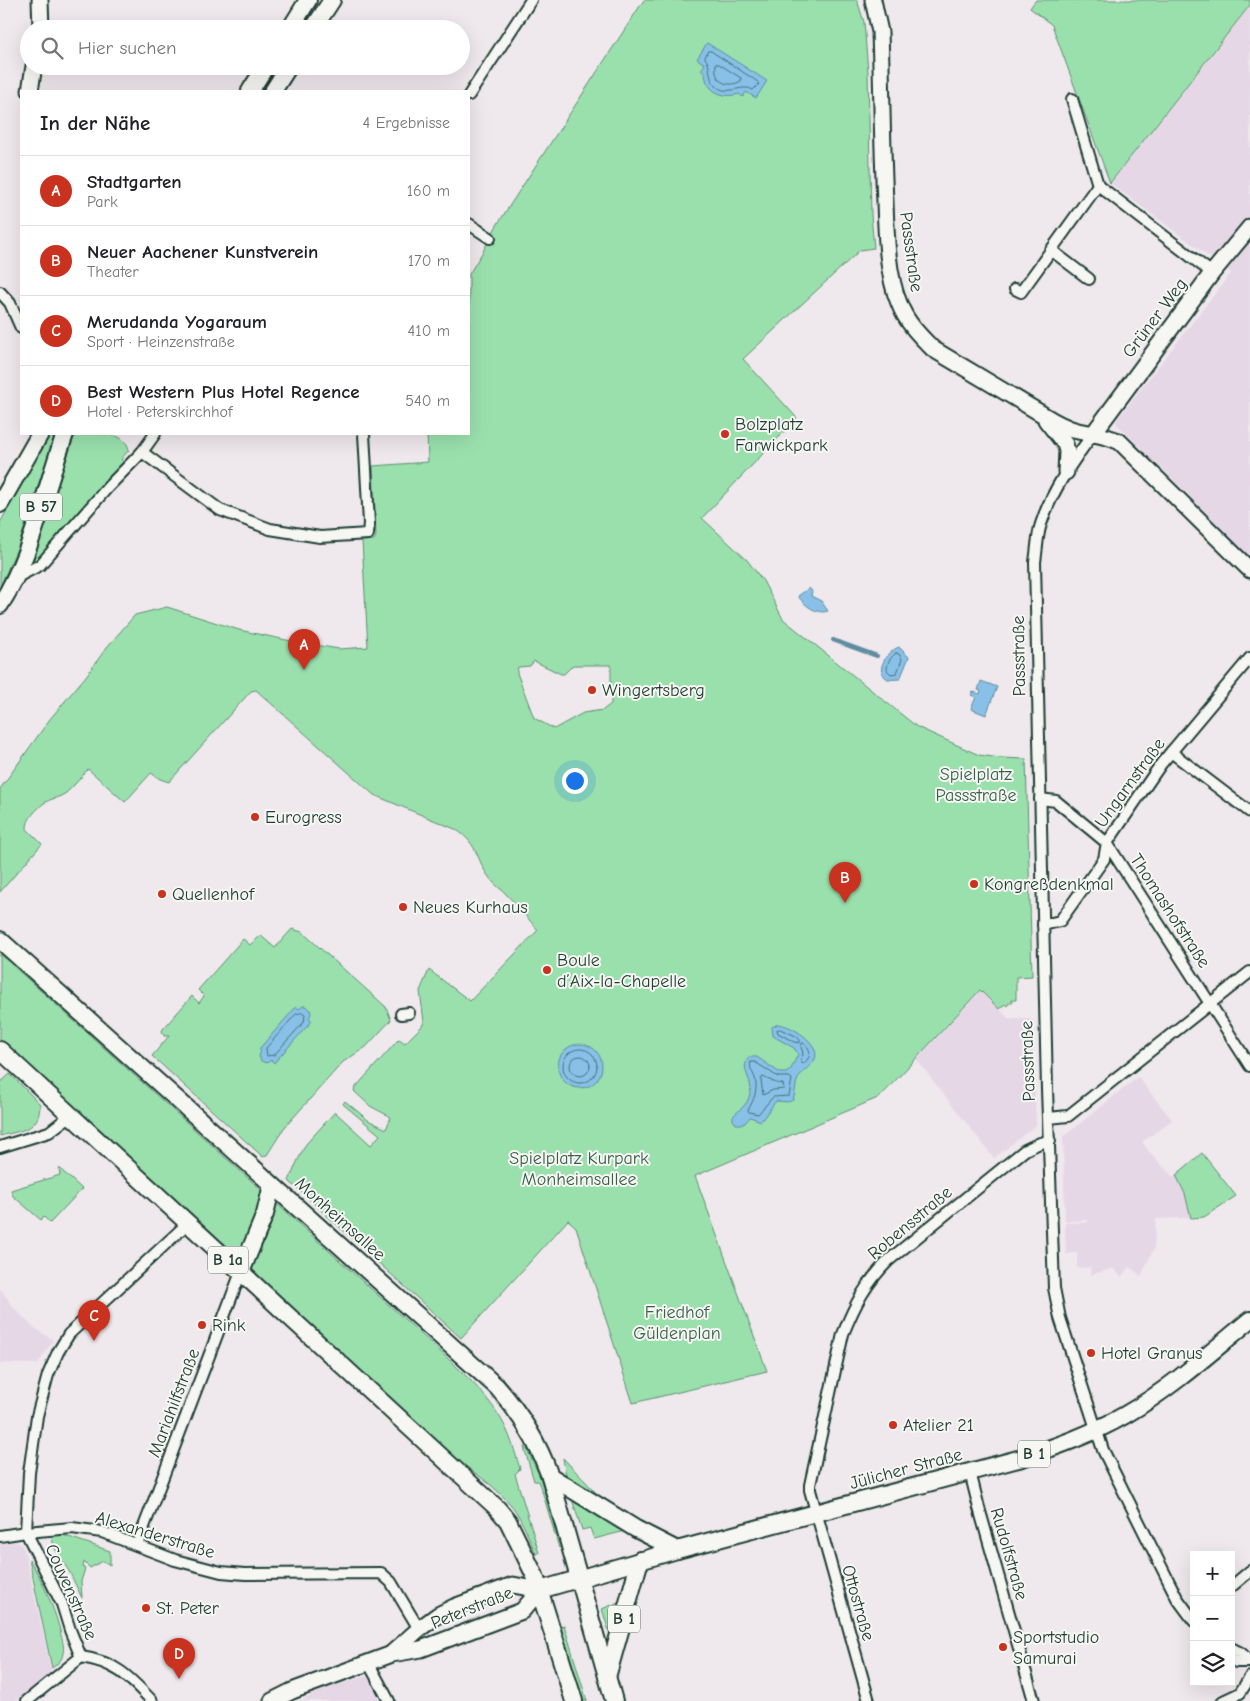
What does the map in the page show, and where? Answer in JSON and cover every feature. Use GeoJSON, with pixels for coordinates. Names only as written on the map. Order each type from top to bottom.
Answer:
{"type":"FeatureCollection","features":[{"type":"Feature","properties":{"kind":"main road"},"geometry":{"type":"LineString","coordinates":[[296,20],[308,0]]}},
{"type":"Feature","properties":{"kind":"main road"},"geometry":{"type":"LineString","coordinates":[[319,20],[332,0]]}},
{"type":"Feature","properties":{"kind":"main road"},"geometry":{"type":"LineString","coordinates":[[252,90],[261,75]]}},
{"type":"Feature","properties":{"kind":"main road"},"geometry":{"type":"LineString","coordinates":[[274,90],[283,75]]}},
{"type":"Feature","properties":{"kind":"main road","name":"B 57"},"geometry":{"type":"LineString","coordinates":[[0,504],[39,435]]}},
{"type":"Feature","properties":{"kind":"main road","name":"B 57"},"geometry":{"type":"LineString","coordinates":[[0,605],[14,579],[30,539],[65,435]]}},
{"type":"Feature","properties":{"kind":"main road","name":"Monheimsallee"},"geometry":{"type":"LineString","coordinates":[[0,940],[497,1387],[517,1411],[538,1445],[550,1476],[614,1701]]}},
{"type":"Feature","properties":{"kind":"main road","name":"B 1a"},"geometry":{"type":"LineString","coordinates":[[0,1050],[497,1508],[508,1521],[536,1576],[540,1590]]}},
{"type":"Feature","properties":{"kind":"main road"},"geometry":{"type":"LineString","coordinates":[[241,1272],[265,1214],[272,1185]]}},
{"type":"Feature","properties":{"kind":"main road","name":"Jülicher Straße"},"geometry":{"type":"LineString","coordinates":[[540,1590],[640,1560],[816,1514],[1053,1448],[1096,1430],[1145,1402],[1185,1373],[1250,1320]]}},
{"type":"Feature","properties":{"kind":"main road"},"geometry":{"type":"LineString","coordinates":[[550,1476],[636,1529],[677,1550]]}},
{"type":"Feature","properties":{"kind":"main road","name":"B 1"},"geometry":{"type":"LineString","coordinates":[[607,1677],[640,1560]]}},
{"type":"Feature","properties":{"kind":"main road"},"geometry":{"type":"LineString","coordinates":[[540,1590],[574,1701]]}},
{"type":"Feature","properties":{"kind":"street"},"geometry":{"type":"LineString","coordinates":[[40,0],[40,20]]}},
{"type":"Feature","properties":{"kind":"street"},"geometry":{"type":"LineString","coordinates":[[470,93],[530,0]]}},
{"type":"Feature","properties":{"kind":"street","name":"Passstraße"},"geometry":{"type":"LineString","coordinates":[[873,0],[880,32],[886,234],[898,302],[906,320],[933,349],[1060,425],[1093,434],[1053,493],[1041,526],[1035,562],[1048,1118],[1056,1302],[1106,1458],[1177,1598],[1190,1615]]}},
{"type":"Feature","properties":{"kind":"street"},"geometry":{"type":"LineString","coordinates":[[30,90],[33,75]]}},
{"type":"Feature","properties":{"kind":"street"},"geometry":{"type":"LineString","coordinates":[[1072,99],[1098,185],[1212,273]]}},
{"type":"Feature","properties":{"kind":"street"},"geometry":{"type":"LineString","coordinates":[[1015,289],[1022,292],[1098,185]]}},
{"type":"Feature","properties":{"kind":"street"},"geometry":{"type":"LineString","coordinates":[[470,225],[490,238]]}},
{"type":"Feature","properties":{"kind":"street","name":"Grüner Weg"},"geometry":{"type":"LineString","coordinates":[[1093,434],[1212,273],[1250,227]]}},
{"type":"Feature","properties":{"kind":"street"},"geometry":{"type":"LineString","coordinates":[[1051,250],[1089,279]]}},
{"type":"Feature","properties":{"kind":"street"},"geometry":{"type":"LineString","coordinates":[[0,292],[10,303],[20,326]]}},
{"type":"Feature","properties":{"kind":"street"},"geometry":{"type":"LineString","coordinates":[[1042,414],[1065,444],[1067,451],[1066,472]]}},
{"type":"Feature","properties":{"kind":"street"},"geometry":{"type":"LineString","coordinates":[[1093,434],[1113,438],[1120,442],[1250,570]]}},
{"type":"Feature","properties":{"kind":"street"},"geometry":{"type":"LineString","coordinates":[[14,579],[40,565],[108,487],[142,452],[154,435]]}},
{"type":"Feature","properties":{"kind":"street"},"geometry":{"type":"LineString","coordinates":[[142,452],[220,510],[270,529],[320,537],[368,534],[364,435]]}},
{"type":"Feature","properties":{"kind":"street","name":"Ungarnstraße"},"geometry":{"type":"LineString","coordinates":[[1043,924],[1060,921],[1104,858],[1107,843],[1171,752],[1250,658]]}},
{"type":"Feature","properties":{"kind":"street"},"geometry":{"type":"LineString","coordinates":[[1171,752],[1250,812]]}},
{"type":"Feature","properties":{"kind":"street","name":"Thomashofstraße"},"geometry":{"type":"LineString","coordinates":[[1040,799],[1056,801],[1107,843],[1250,1066]]}},
{"type":"Feature","properties":{"kind":"street"},"geometry":{"type":"LineString","coordinates":[[1048,1118],[1068,1116],[1250,972]]}},
{"type":"Feature","properties":{"kind":"street"},"geometry":{"type":"LineString","coordinates":[[0,1147],[49,1132],[71,1115]]}},
{"type":"Feature","properties":{"kind":"street","name":"Robensstraße"},"geometry":{"type":"LineString","coordinates":[[816,1514],[810,1485],[841,1342],[861,1293],[878,1271],[912,1240],[1025,1150],[1040,1143],[1050,1142]]}},
{"type":"Feature","properties":{"kind":"street"},"geometry":{"type":"LineString","coordinates":[[26,1532],[29,1473],[37,1416],[48,1375],[58,1352],[69,1334],[188,1223]]}},
{"type":"Feature","properties":{"kind":"street","name":"Mariahilfstraße"},"geometry":{"type":"LineString","coordinates":[[137,1545],[241,1272]]}},
{"type":"Feature","properties":{"kind":"street","name":"Rudolfstraße"},"geometry":{"type":"LineString","coordinates":[[970,1472],[1034,1701]]}},
{"type":"Feature","properties":{"kind":"street","name":"Ottostraße"},"geometry":{"type":"LineString","coordinates":[[816,1514],[869,1701]]}},
{"type":"Feature","properties":{"kind":"street","name":"Alexanderstraße"},"geometry":{"type":"LineString","coordinates":[[0,1536],[72,1528],[102,1532],[175,1560],[221,1572],[245,1574],[381,1572],[391,1582],[419,1629]]}},
{"type":"Feature","properties":{"kind":"street","name":"Couvenstraße"},"geometry":{"type":"LineString","coordinates":[[26,1532],[62,1604],[81,1657],[27,1701]]}},
{"type":"Feature","properties":{"kind":"street"},"geometry":{"type":"LineString","coordinates":[[1235,1584],[1250,1571]]}},
{"type":"Feature","properties":{"kind":"street","name":"Peterstraße"},"geometry":{"type":"LineString","coordinates":[[272,1701],[292,1691],[368,1662],[392,1654],[421,1649],[522,1612],[540,1590],[513,1585],[454,1607],[419,1629],[392,1654]]}},
{"type":"Feature","properties":{"kind":"street"},"geometry":{"type":"LineString","coordinates":[[1235,1650],[1250,1662]]}},
{"type":"Feature","properties":{"kind":"street"},"geometry":{"type":"LineString","coordinates":[[81,1657],[99,1659],[113,1666],[152,1701]]}},
{"type":"Feature","properties":{"kind":"street"},"geometry":{"type":"LineString","coordinates":[[1235,1661],[1250,1662]]}},
{"type":"Feature","properties":{"kind":"street"},"geometry":{"type":"LineString","coordinates":[[368,1662],[389,1701]]}},
{"type":"Feature","properties":{"kind":"street"},"geometry":{"type":"LineString","coordinates":[[1223,1701],[1240,1694],[1250,1677]]}},
{"type":"Feature","properties":{"kind":"shaded area"},"geometry":{"type":"Polygon","coordinates":[[[1250,5],[1250,557],[1115,422],[1231,273],[1110,183],[1250,5]]]}},
{"type":"Feature","properties":{"kind":"shaded area"},"geometry":{"type":"Polygon","coordinates":[[[981,990],[1009,1019],[1032,1019],[1036,1125],[994,1158],[916,1059],[981,990]]]}},
{"type":"Feature","properties":{"kind":"shaded area"},"geometry":{"type":"Polygon","coordinates":[[[1138,1077],[1172,1120],[1142,1142],[1151,1154],[1173,1177],[1202,1153],[1236,1196],[1204,1217],[1156,1219],[1154,1248],[1141,1276],[1130,1267],[1121,1277],[1113,1268],[1091,1275],[1090,1267],[1077,1268],[1077,1253],[1066,1254],[1065,1223],[1087,1223],[1087,1220],[1065,1221],[1063,1137],[1138,1077]]]}},
{"type":"Feature","properties":{"kind":"shaded area"},"geometry":{"type":"Polygon","coordinates":[[[0,1288],[12,1306],[32,1326],[53,1340],[38,1364],[0,1363],[0,1288]]]}},
{"type":"Feature","properties":{"kind":"shaded area"},"geometry":{"type":"Polygon","coordinates":[[[15,1542],[21,1544],[24,1549],[52,1672],[16,1701],[0,1701],[0,1544],[15,1542]]]}},
{"type":"Feature","properties":{"kind":"shaded area"},"geometry":{"type":"Polygon","coordinates":[[[367,1676],[380,1701],[301,1701],[325,1688],[367,1676]]]}},
{"type":"Feature","properties":{"kind":"green space"},"geometry":{"type":"Polygon","coordinates":[[[644,0],[857,0],[864,22],[868,72],[871,215],[874,248],[860,250],[743,359],[797,418],[702,518],[747,560],[763,581],[783,619],[917,727],[979,755],[1026,759],[1032,976],[1016,977],[1016,1000],[1012,1000],[1012,1003],[1009,1003],[1007,1006],[1005,1004],[999,1009],[980,990],[880,1097],[695,1176],[767,1371],[633,1403],[576,1227],[568,1220],[461,1338],[289,1181],[306,1144],[335,1112],[371,1145],[380,1135],[343,1104],[345,1101],[368,1120],[386,1129],[391,1117],[370,1106],[354,1091],[399,1039],[405,1043],[422,1026],[424,1022],[420,991],[429,970],[470,1001],[538,930],[487,875],[474,848],[463,835],[455,829],[374,795],[256,690],[251,691],[169,782],[151,773],[125,802],[88,769],[66,793],[44,803],[33,814],[27,825],[27,829],[42,844],[0,892],[0,789],[50,719],[135,615],[167,607],[239,630],[291,641],[339,649],[368,647],[362,541],[374,540],[376,536],[373,466],[428,462],[427,435],[470,435],[470,272],[497,225],[644,0]],[[534,661],[530,666],[518,667],[517,673],[534,718],[554,729],[583,713],[603,710],[611,704],[611,665],[573,665],[564,674],[534,661]]]}},
{"type":"Feature","properties":{"kind":"green space"},"geometry":{"type":"Polygon","coordinates":[[[1036,0],[1250,0],[1250,5],[1110,183],[1052,25],[1030,8],[1036,0]]]}},
{"type":"Feature","properties":{"kind":"green space"},"geometry":{"type":"Polygon","coordinates":[[[46,435],[55,435],[19,544],[0,587],[0,523],[16,494],[15,490],[46,435]]]}},
{"type":"Feature","properties":{"kind":"green space"},"geometry":{"type":"Polygon","coordinates":[[[75,435],[110,435],[121,439],[126,443],[129,450],[121,459],[124,462],[37,560],[35,561],[34,558],[75,435]]]}},
{"type":"Feature","properties":{"kind":"green space"},"geometry":{"type":"Polygon","coordinates":[[[292,929],[302,932],[386,1007],[391,1020],[366,1047],[343,1062],[284,1128],[267,1155],[263,1157],[152,1056],[169,1036],[164,1036],[163,1029],[192,996],[199,1003],[204,996],[198,990],[243,939],[250,945],[260,935],[275,948],[292,929]]]}},
{"type":"Feature","properties":{"kind":"green space"},"geometry":{"type":"Polygon","coordinates":[[[0,954],[442,1353],[481,1392],[501,1419],[512,1443],[520,1469],[515,1474],[539,1553],[536,1554],[523,1524],[513,1507],[497,1490],[467,1467],[449,1457],[0,1043],[0,954]]]}},
{"type":"Feature","properties":{"kind":"green space"},"geometry":{"type":"Polygon","coordinates":[[[10,1074],[40,1104],[39,1113],[37,1120],[28,1128],[0,1136],[0,1083],[10,1074]]]}},
{"type":"Feature","properties":{"kind":"green space"},"geometry":{"type":"Polygon","coordinates":[[[1202,1153],[1236,1196],[1204,1217],[1191,1218],[1185,1194],[1176,1175],[1202,1153]]]}},
{"type":"Feature","properties":{"kind":"green space"},"geometry":{"type":"Polygon","coordinates":[[[59,1168],[82,1189],[50,1223],[44,1217],[41,1220],[13,1196],[11,1190],[60,1175],[59,1168]]]}},
{"type":"Feature","properties":{"kind":"green space"},"geometry":{"type":"Polygon","coordinates":[[[524,1447],[527,1449],[540,1477],[561,1547],[559,1548],[543,1494],[538,1481],[534,1481],[524,1447]]]}},
{"type":"Feature","properties":{"kind":"green space"},"geometry":{"type":"Polygon","coordinates":[[[563,1458],[604,1501],[575,1485],[566,1476],[563,1458]]]}},
{"type":"Feature","properties":{"kind":"green space"},"geometry":{"type":"Polygon","coordinates":[[[570,1493],[629,1530],[594,1539],[590,1528],[582,1530],[570,1493]]]}},
{"type":"Feature","properties":{"kind":"green space"},"geometry":{"type":"Polygon","coordinates":[[[60,1534],[110,1551],[110,1565],[103,1561],[90,1568],[84,1562],[83,1567],[85,1569],[81,1581],[82,1598],[70,1573],[54,1547],[52,1538],[60,1534]]]}},
{"type":"Feature","properties":{"kind":"green space"},"geometry":{"type":"Polygon","coordinates":[[[29,1559],[47,1593],[63,1641],[62,1658],[52,1668],[29,1559]]]}},
{"type":"Feature","properties":{"kind":"green space"},"geometry":{"type":"Polygon","coordinates":[[[628,1595],[612,1641],[602,1609],[628,1595]]]}},
{"type":"Feature","properties":{"kind":"green space"},"geometry":{"type":"Polygon","coordinates":[[[564,1625],[587,1701],[582,1701],[560,1626],[564,1625]]]}},
{"type":"Feature","properties":{"kind":"water"},"geometry":{"type":"Polygon","coordinates":[[[707,43],[767,81],[756,98],[746,92],[743,97],[739,94],[721,94],[712,89],[708,84],[705,72],[701,70],[705,64],[697,59],[707,43]]]}},
{"type":"Feature","properties":{"kind":"water"},"geometry":{"type":"Polygon","coordinates":[[[809,588],[812,591],[811,596],[821,601],[828,611],[820,612],[807,606],[798,596],[809,588]]]}},
{"type":"Feature","properties":{"kind":"water"},"geometry":{"type":"Polygon","coordinates":[[[899,647],[909,657],[900,679],[888,679],[883,675],[882,666],[887,656],[899,647]]]}},
{"type":"Feature","properties":{"kind":"water"},"geometry":{"type":"Polygon","coordinates":[[[981,681],[997,687],[986,715],[971,709],[976,697],[971,695],[973,692],[980,694],[981,691],[978,690],[981,681]]]}},
{"type":"Feature","properties":{"kind":"water"},"geometry":{"type":"Polygon","coordinates":[[[303,1006],[310,1010],[309,1018],[312,1021],[274,1063],[271,1060],[267,1063],[261,1061],[259,1056],[261,1051],[259,1049],[296,1007],[299,1009],[303,1006]]]}},
{"type":"Feature","properties":{"kind":"water"},"geometry":{"type":"Polygon","coordinates":[[[778,1024],[797,1031],[804,1036],[814,1047],[815,1059],[798,1079],[793,1100],[788,1102],[776,1101],[761,1121],[750,1117],[744,1124],[736,1124],[733,1116],[746,1102],[751,1091],[745,1067],[749,1057],[757,1057],[780,1073],[786,1073],[791,1069],[798,1054],[794,1048],[773,1036],[772,1027],[778,1024]]]}},
{"type":"Feature","properties":{"kind":"water"},"geometry":{"type":"Polygon","coordinates":[[[580,1044],[592,1048],[598,1054],[602,1066],[598,1078],[592,1084],[580,1088],[568,1084],[562,1078],[558,1066],[562,1054],[568,1048],[580,1044]]]}},
{"type":"Feature","properties":{"kind":"waterway"},"geometry":{"type":"LineString","coordinates":[[833,640],[877,656]]}},
{"type":"Feature","properties":{"kind":"place","name":"Bolzplatz Farwickpark"},"geometry":{"type":"Point","coordinates":[725,434]}},
{"type":"Feature","properties":{"kind":"place","name":"Stadtgarten"},"geometry":{"type":"Point","coordinates":[304,670]}},
{"type":"Feature","properties":{"kind":"place","name":"Wingertsberg"},"geometry":{"type":"Point","coordinates":[592,690]}},
{"type":"Feature","properties":{"kind":"place","name":"Eurogress"},"geometry":{"type":"Point","coordinates":[255,817]}},
{"type":"Feature","properties":{"kind":"place","name":"Kongreßdenkmal"},"geometry":{"type":"Point","coordinates":[974,884]}},
{"type":"Feature","properties":{"kind":"place","name":"Quellenhof"},"geometry":{"type":"Point","coordinates":[162,894]}},
{"type":"Feature","properties":{"kind":"place","name":"Neuer Aachener Kunstverein"},"geometry":{"type":"Point","coordinates":[845,903]}},
{"type":"Feature","properties":{"kind":"place","name":"Neues Kurhaus"},"geometry":{"type":"Point","coordinates":[403,907]}},
{"type":"Feature","properties":{"kind":"place","name":"Boule d’Aix-la-Chapelle"},"geometry":{"type":"Point","coordinates":[547,970]}},
{"type":"Feature","properties":{"kind":"place","name":"Rink"},"geometry":{"type":"Point","coordinates":[202,1325]}},
{"type":"Feature","properties":{"kind":"place","name":"Merudanda Yogaraum"},"geometry":{"type":"Point","coordinates":[94,1341]}},
{"type":"Feature","properties":{"kind":"place","name":"Hotel Granus"},"geometry":{"type":"Point","coordinates":[1091,1353]}},
{"type":"Feature","properties":{"kind":"place","name":"Atelier 21"},"geometry":{"type":"Point","coordinates":[893,1425]}},
{"type":"Feature","properties":{"kind":"place","name":"St. Peter"},"geometry":{"type":"Point","coordinates":[146,1608]}},
{"type":"Feature","properties":{"kind":"place","name":"Sportstudio Samurai"},"geometry":{"type":"Point","coordinates":[1003,1647]}},
{"type":"Feature","properties":{"kind":"place","name":"Best Western Plus Hotel Regence"},"geometry":{"type":"Point","coordinates":[179,1679]}},
{"type":"Feature","properties":{"kind":"park label","name":"Spielplatz Passstraße"},"geometry":{"type":"Point","coordinates":[976,784]}},
{"type":"Feature","properties":{"kind":"park label","name":"Spielplatz Kurpark Monheimsallee"},"geometry":{"type":"Point","coordinates":[579,1168]}},
{"type":"Feature","properties":{"kind":"park label","name":"Friedhof Güldenplan"},"geometry":{"type":"Point","coordinates":[677,1322]}}]}
